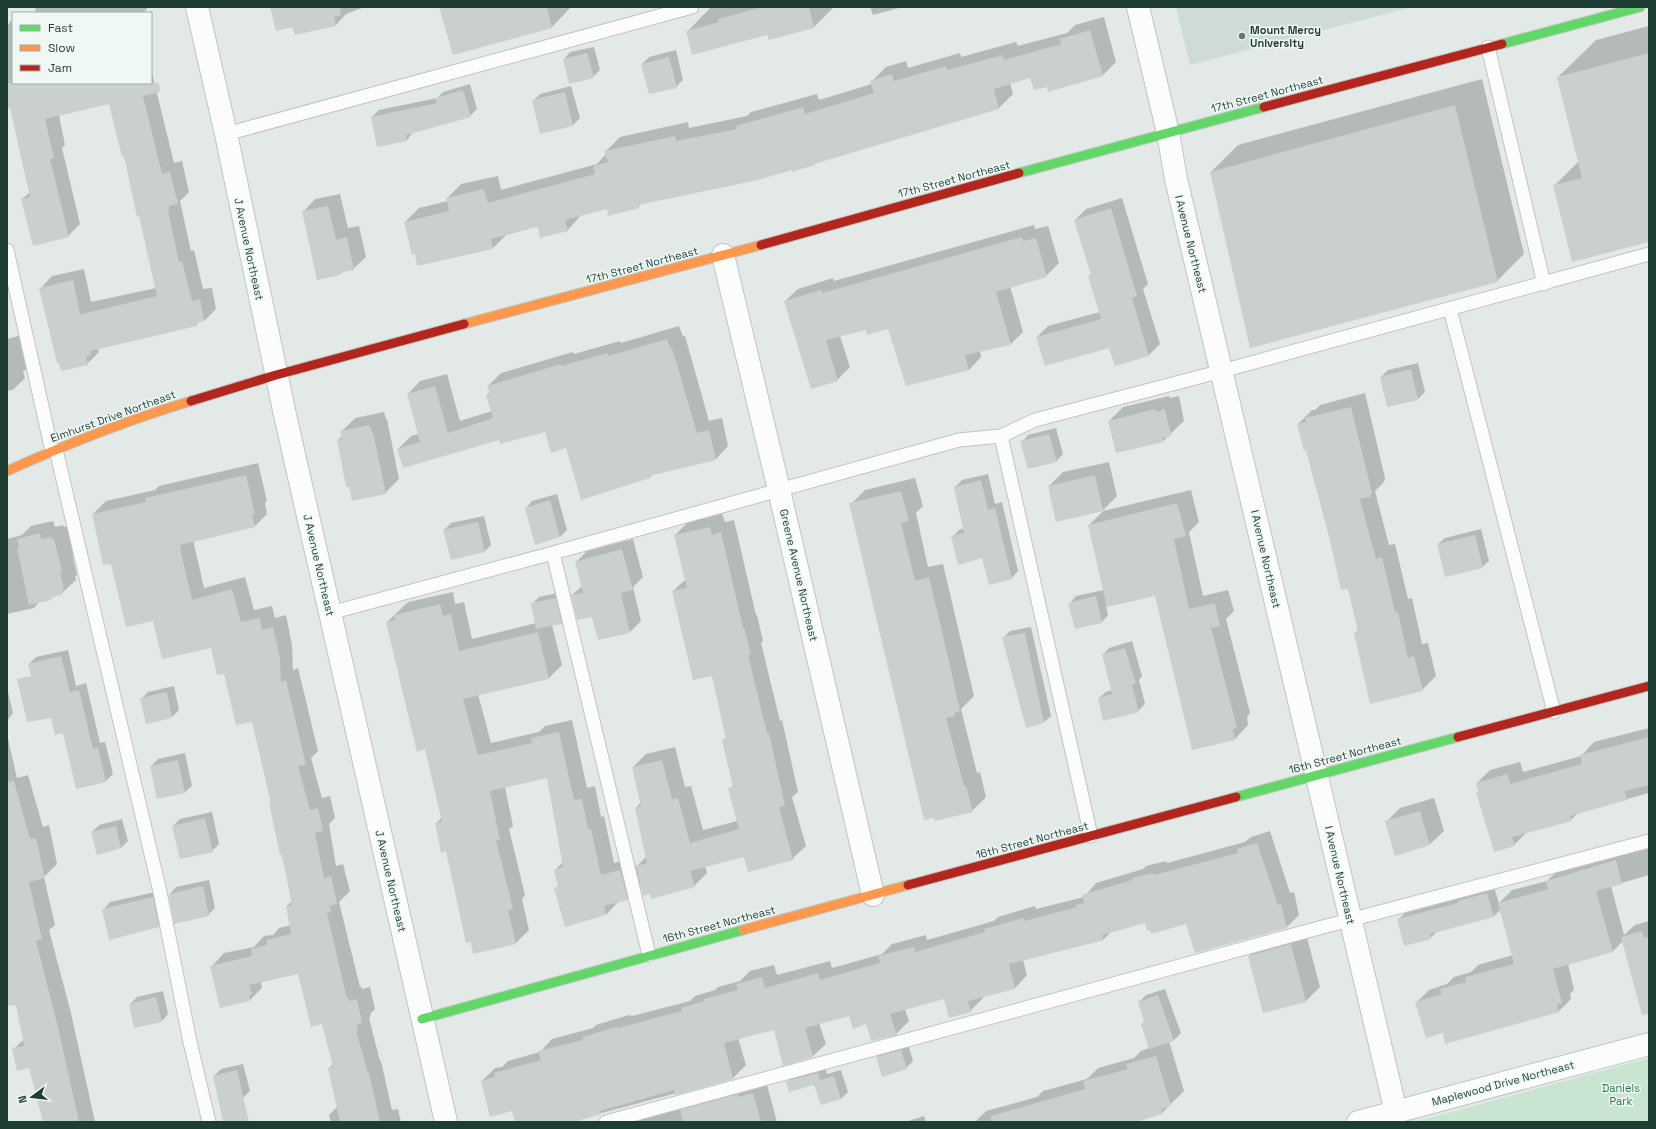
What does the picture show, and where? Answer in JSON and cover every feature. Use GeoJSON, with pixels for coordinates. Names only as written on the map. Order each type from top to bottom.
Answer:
{"type":"FeatureCollection","features":[{"type":"Feature","properties":{"kind":"street","name":"J Avenue Northeast"},"geometry":{"type":"LineString","coordinates":[[196,7],[226,134],[276,375],[446,1122]]}},
{"type":"Feature","properties":{"kind":"street","name":"I Avenue Northeast"},"geometry":{"type":"LineString","coordinates":[[1138,7],[1168,133],[1176,178],[1396,1112]]}},
{"type":"Feature","properties":{"kind":"street","name":"17th Street Northeast"},"geometry":{"type":"LineString","coordinates":[[276,375],[723,255],[1168,133],[1640,7]]}},
{"type":"Feature","properties":{"kind":"street","name":"Greene Avenue Northeast"},"geometry":{"type":"LineString","coordinates":[[723,255],[873,895]]}},
{"type":"Feature","properties":{"kind":"street","name":"Elmhurst Drive Northeast"},"geometry":{"type":"LineString","coordinates":[[7,472],[54,450],[154,412],[276,375]]}},
{"type":"Feature","properties":{"kind":"street","name":"16th Street Northeast"},"geometry":{"type":"LineString","coordinates":[[422,1019],[649,955],[1649,686]]}},
{"type":"Feature","properties":{"kind":"street","name":"Maplewood Drive Northeast"},"geometry":{"type":"LineString","coordinates":[[1358,1122],[1649,1044]]}},
{"type":"Feature","properties":{"kind":"lane"},"geometry":{"type":"LineString","coordinates":[[226,134],[692,7]]}},
{"type":"Feature","properties":{"kind":"lane"},"geometry":{"type":"LineString","coordinates":[[1488,47],[1544,284]]}},
{"type":"Feature","properties":{"kind":"lane"},"geometry":{"type":"LineString","coordinates":[[7,250],[160,892],[190,1042],[209,1122]]}},
{"type":"Feature","properties":{"kind":"lane"},"geometry":{"type":"LineString","coordinates":[[330,613],[554,553],[959,440],[1001,436],[1035,420],[1544,284],[1649,254]]}},
{"type":"Feature","properties":{"kind":"lane"},"geometry":{"type":"LineString","coordinates":[[1450,309],[1554,712]]}},
{"type":"Feature","properties":{"kind":"lane"},"geometry":{"type":"LineString","coordinates":[[1001,436],[1091,836]]}},
{"type":"Feature","properties":{"kind":"lane"},"geometry":{"type":"LineString","coordinates":[[554,553],[649,955]]}},
{"type":"Feature","properties":{"kind":"lane"},"geometry":{"type":"LineString","coordinates":[[606,1122],[1350,919],[1649,841]]}},
{"type":"Feature","properties":{"kind":"shaded area","name":"Mount Mercy University"},"geometry":{"type":"Polygon","coordinates":[[[1176,7],[1412,7],[1190,65],[1176,7]]]}},
{"type":"Feature","properties":{"kind":"green space","name":"Daniels Park"},"geometry":{"type":"Polygon","coordinates":[[[1649,1058],[1649,1122],[1415,1122],[1649,1058]]]}},
{"type":"Feature","properties":{"kind":"building"},"geometry":{"type":"Polygon","coordinates":[[[270,7],[340,7],[341,15],[334,17],[336,26],[295,35],[292,27],[276,31],[270,7]]]}},
{"type":"Feature","properties":{"kind":"building"},"geometry":{"type":"Polygon","coordinates":[[[439,7],[547,7],[552,28],[453,55],[439,7]]]}},
{"type":"Feature","properties":{"kind":"building"},"geometry":{"type":"Polygon","coordinates":[[[763,7],[809,7],[814,28],[769,40],[767,35],[692,55],[686,31],[719,22],[718,19],[763,7]]]}},
{"type":"Feature","properties":{"kind":"building"},"geometry":{"type":"Polygon","coordinates":[[[1090,30],[1103,76],[1048,92],[1047,87],[1034,90],[1030,78],[994,89],[999,109],[814,164],[815,165],[792,172],[792,170],[758,180],[638,205],[639,208],[608,216],[607,209],[565,220],[568,231],[540,238],[538,228],[535,227],[491,239],[493,249],[417,266],[415,254],[412,255],[404,222],[449,211],[446,198],[484,189],[488,203],[595,174],[593,166],[608,162],[604,151],[675,136],[676,141],[737,129],[736,126],[803,107],[805,114],[874,93],[870,81],[892,74],[894,81],[946,66],[947,70],[1003,55],[1004,60],[1061,44],[1060,39],[1090,30]]]}},
{"type":"Feature","properties":{"kind":"building"},"geometry":{"type":"Polygon","coordinates":[[[587,53],[594,78],[569,84],[563,59],[587,53]]]}},
{"type":"Feature","properties":{"kind":"building"},"geometry":{"type":"Polygon","coordinates":[[[1649,53],[1649,242],[1572,262],[1553,185],[1582,178],[1557,77],[1649,53]]]}},
{"type":"Feature","properties":{"kind":"building"},"geometry":{"type":"Polygon","coordinates":[[[669,57],[677,88],[649,94],[641,64],[669,57]]]}},
{"type":"Feature","properties":{"kind":"building"},"geometry":{"type":"Polygon","coordinates":[[[7,83],[159,83],[160,92],[143,96],[162,174],[170,172],[178,204],[169,206],[168,210],[179,262],[182,261],[192,301],[200,299],[204,321],[196,323],[197,326],[90,351],[91,355],[86,356],[88,365],[61,371],[59,363],[57,363],[39,288],[73,280],[80,314],[157,296],[139,216],[137,217],[124,156],[122,157],[109,104],[45,119],[54,158],[50,159],[69,237],[33,246],[21,199],[30,197],[10,108],[7,109],[7,83]]]}},
{"type":"Feature","properties":{"kind":"building"},"geometry":{"type":"Polygon","coordinates":[[[463,90],[471,117],[406,135],[407,141],[377,147],[371,117],[437,103],[435,98],[463,90]]]}},
{"type":"Feature","properties":{"kind":"building"},"geometry":{"type":"Polygon","coordinates":[[[565,92],[573,126],[540,134],[532,100],[565,92]]]}},
{"type":"Feature","properties":{"kind":"building"},"geometry":{"type":"Polygon","coordinates":[[[1455,105],[1498,282],[1250,348],[1210,172],[1455,105]]]}},
{"type":"Feature","properties":{"kind":"building"},"geometry":{"type":"Polygon","coordinates":[[[328,206],[336,240],[347,237],[354,270],[317,280],[302,211],[328,206]]]}},
{"type":"Feature","properties":{"kind":"building"},"geometry":{"type":"Polygon","coordinates":[[[1111,208],[1137,296],[1132,298],[1149,356],[1115,366],[1109,348],[1045,366],[1036,337],[1101,319],[1088,276],[1091,275],[1074,220],[1111,208]]]}},
{"type":"Feature","properties":{"kind":"building"},"geometry":{"type":"Polygon","coordinates":[[[1022,237],[1023,241],[1036,238],[1047,277],[996,292],[1011,345],[965,355],[969,370],[906,386],[888,329],[867,335],[866,330],[826,340],[838,381],[811,389],[784,301],[821,290],[822,293],[1022,237]]]}},
{"type":"Feature","properties":{"kind":"building"},"geometry":{"type":"Polygon","coordinates":[[[667,339],[670,348],[672,348],[697,433],[709,430],[716,460],[649,476],[650,478],[581,500],[566,448],[551,453],[545,432],[500,444],[499,440],[403,468],[397,449],[420,442],[407,394],[435,386],[448,433],[493,418],[486,395],[490,394],[487,386],[561,364],[561,366],[608,353],[608,356],[667,339]]]}},
{"type":"Feature","properties":{"kind":"building"},"geometry":{"type":"Polygon","coordinates":[[[1411,369],[1418,400],[1387,407],[1380,377],[1411,369]]]}},
{"type":"Feature","properties":{"kind":"building"},"geometry":{"type":"Polygon","coordinates":[[[1351,407],[1372,493],[1370,494],[1371,497],[1360,499],[1376,559],[1382,557],[1395,612],[1398,612],[1408,658],[1414,656],[1423,691],[1370,704],[1354,633],[1358,632],[1348,589],[1341,590],[1328,532],[1306,450],[1304,451],[1297,424],[1306,422],[1305,418],[1351,407]]]}},
{"type":"Feature","properties":{"kind":"building"},"geometry":{"type":"Polygon","coordinates":[[[1155,409],[1156,412],[1165,409],[1171,436],[1162,438],[1163,442],[1116,453],[1108,421],[1155,409]]]}},
{"type":"Feature","properties":{"kind":"building"},"geometry":{"type":"Polygon","coordinates":[[[370,425],[372,433],[373,432],[386,494],[352,501],[349,487],[346,487],[337,439],[342,439],[340,431],[370,425]]]}},
{"type":"Feature","properties":{"kind":"building"},"geometry":{"type":"Polygon","coordinates":[[[1049,434],[1057,462],[1028,469],[1020,441],[1049,434]]]}},
{"type":"Feature","properties":{"kind":"building"},"geometry":{"type":"Polygon","coordinates":[[[246,475],[255,514],[252,515],[255,527],[180,545],[182,557],[192,600],[232,589],[241,622],[260,618],[262,630],[273,627],[280,658],[281,682],[286,680],[306,765],[298,766],[310,810],[318,808],[323,831],[315,833],[324,878],[331,876],[337,904],[330,906],[331,912],[327,913],[347,999],[349,998],[349,1001],[357,999],[362,1023],[357,1024],[358,1030],[356,1030],[369,1073],[380,1122],[340,1122],[328,1068],[333,1067],[322,1024],[311,1027],[298,974],[249,985],[252,995],[249,995],[250,1001],[220,1008],[210,966],[252,956],[251,949],[267,945],[266,940],[291,934],[286,906],[292,905],[282,855],[280,855],[269,803],[271,803],[252,722],[236,725],[224,674],[217,675],[211,648],[162,659],[153,621],[126,627],[111,564],[103,565],[92,514],[146,502],[145,498],[246,475]]]}},
{"type":"Feature","properties":{"kind":"building"},"geometry":{"type":"Polygon","coordinates":[[[1095,475],[1103,511],[1056,522],[1048,486],[1095,475]]]}},
{"type":"Feature","properties":{"kind":"building"},"geometry":{"type":"Polygon","coordinates":[[[981,480],[988,510],[995,508],[1012,579],[989,585],[982,558],[958,565],[951,536],[964,533],[954,487],[981,480]]]}},
{"type":"Feature","properties":{"kind":"building"},"geometry":{"type":"Polygon","coordinates":[[[901,491],[909,521],[901,523],[915,581],[929,577],[949,661],[960,711],[955,712],[955,716],[946,718],[964,786],[966,786],[973,812],[935,821],[934,818],[924,820],[849,503],[901,491]]]}},
{"type":"Feature","properties":{"kind":"building"},"geometry":{"type":"Polygon","coordinates":[[[550,500],[560,537],[535,545],[525,508],[550,500]]]}},
{"type":"Feature","properties":{"kind":"building"},"geometry":{"type":"Polygon","coordinates":[[[1177,503],[1186,536],[1174,539],[1189,609],[1215,603],[1220,626],[1211,628],[1237,728],[1233,729],[1235,740],[1192,750],[1155,596],[1107,607],[1088,525],[1177,503]]]}},
{"type":"Feature","properties":{"kind":"building"},"geometry":{"type":"Polygon","coordinates":[[[478,522],[485,552],[451,560],[443,530],[478,522]]]}},
{"type":"Feature","properties":{"kind":"building"},"geometry":{"type":"Polygon","coordinates":[[[710,527],[712,535],[721,532],[743,628],[744,627],[751,655],[748,655],[767,733],[769,733],[785,806],[779,807],[793,860],[748,872],[744,857],[690,871],[695,887],[651,899],[650,894],[643,896],[636,866],[647,863],[635,808],[641,806],[632,767],[662,760],[672,799],[678,798],[690,843],[739,829],[728,788],[733,787],[722,740],[726,739],[712,676],[693,680],[672,591],[687,588],[674,535],[710,527]]]}},
{"type":"Feature","properties":{"kind":"building"},"geometry":{"type":"Polygon","coordinates":[[[40,533],[41,539],[50,537],[51,539],[54,539],[62,571],[60,572],[64,589],[62,590],[63,594],[51,598],[51,600],[29,605],[17,547],[19,547],[17,539],[40,533]]]}},
{"type":"Feature","properties":{"kind":"building"},"geometry":{"type":"Polygon","coordinates":[[[1475,535],[1483,568],[1445,577],[1437,544],[1475,535]]]}},
{"type":"Feature","properties":{"kind":"building"},"geometry":{"type":"Polygon","coordinates":[[[622,549],[633,590],[621,593],[630,633],[598,640],[592,617],[577,620],[571,595],[583,593],[575,562],[622,549]]]}},
{"type":"Feature","properties":{"kind":"building"},"geometry":{"type":"Polygon","coordinates":[[[1096,596],[1102,623],[1075,629],[1068,603],[1096,596]]]}},
{"type":"Feature","properties":{"kind":"building"},"geometry":{"type":"Polygon","coordinates":[[[556,598],[562,624],[536,629],[531,603],[556,598]]]}},
{"type":"Feature","properties":{"kind":"building"},"geometry":{"type":"Polygon","coordinates":[[[440,604],[443,616],[451,614],[459,651],[538,632],[549,679],[463,699],[478,755],[532,743],[531,738],[559,732],[574,800],[582,799],[588,829],[591,829],[601,875],[620,870],[628,900],[604,906],[606,915],[565,927],[554,888],[558,887],[554,870],[563,867],[547,778],[490,791],[500,840],[496,840],[513,909],[508,910],[516,944],[473,954],[471,942],[466,943],[446,851],[441,853],[435,823],[442,822],[425,749],[417,752],[386,622],[395,620],[394,615],[440,604]]]}},
{"type":"Feature","properties":{"kind":"building"},"geometry":{"type":"Polygon","coordinates":[[[1025,633],[1044,723],[1026,728],[1002,637],[1025,633]]]}},
{"type":"Feature","properties":{"kind":"building"},"geometry":{"type":"Polygon","coordinates":[[[1125,648],[1136,684],[1132,685],[1139,712],[1103,721],[1098,698],[1112,694],[1102,654],[1125,648]]]}},
{"type":"Feature","properties":{"kind":"building"},"geometry":{"type":"Polygon","coordinates":[[[61,656],[70,692],[79,690],[93,749],[98,748],[106,782],[76,789],[63,733],[55,735],[51,718],[27,722],[17,679],[31,676],[28,664],[61,656]]]}},
{"type":"Feature","properties":{"kind":"building"},"geometry":{"type":"Polygon","coordinates":[[[167,692],[172,718],[146,724],[140,698],[167,692]]]}},
{"type":"Feature","properties":{"kind":"building"},"geometry":{"type":"Polygon","coordinates":[[[1649,737],[1649,785],[1625,791],[1627,800],[1570,816],[1572,821],[1512,837],[1515,846],[1494,852],[1476,792],[1478,792],[1476,783],[1507,774],[1510,784],[1582,764],[1580,755],[1649,737]]]}},
{"type":"Feature","properties":{"kind":"building"},"geometry":{"type":"Polygon","coordinates":[[[178,760],[185,793],[157,799],[150,766],[178,760]]]}},
{"type":"Feature","properties":{"kind":"building"},"geometry":{"type":"Polygon","coordinates":[[[14,781],[30,839],[36,838],[45,878],[29,882],[42,939],[36,941],[58,1027],[79,1122],[43,1122],[29,1068],[17,1071],[12,1048],[24,1046],[16,1005],[7,1006],[7,782],[14,781]]]}},
{"type":"Feature","properties":{"kind":"building"},"geometry":{"type":"Polygon","coordinates":[[[1420,811],[1430,845],[1395,856],[1385,821],[1420,811]]]}},
{"type":"Feature","properties":{"kind":"building"},"geometry":{"type":"Polygon","coordinates":[[[205,818],[213,852],[180,859],[172,826],[205,818]]]}},
{"type":"Feature","properties":{"kind":"building"},"geometry":{"type":"Polygon","coordinates":[[[116,826],[121,848],[97,855],[91,832],[116,826]]]}},
{"type":"Feature","properties":{"kind":"building"},"geometry":{"type":"Polygon","coordinates":[[[1257,843],[1278,905],[1281,904],[1287,928],[1195,953],[1186,924],[1151,934],[1150,930],[1147,931],[1145,923],[1102,935],[1104,940],[1009,964],[1015,989],[968,1001],[971,1012],[949,1018],[944,999],[890,1014],[897,1035],[871,1041],[866,1024],[853,1029],[849,1016],[805,1028],[813,1057],[783,1066],[774,1030],[724,1043],[733,1079],[676,1095],[674,1090],[600,1111],[601,1114],[574,1122],[515,1122],[512,1111],[490,1117],[481,1081],[495,1077],[494,1073],[541,1060],[538,1051],[583,1040],[583,1037],[616,1027],[618,1028],[682,1011],[681,1008],[704,1001],[704,999],[738,990],[736,984],[762,977],[765,988],[818,973],[820,980],[880,963],[878,956],[914,947],[915,952],[985,932],[984,929],[1023,918],[1024,921],[1077,907],[1076,905],[1084,903],[1082,895],[1132,880],[1132,878],[1153,873],[1154,875],[1238,853],[1237,849],[1257,843]]]}},
{"type":"Feature","properties":{"kind":"building"},"geometry":{"type":"Polygon","coordinates":[[[1616,860],[1622,884],[1596,891],[1613,952],[1553,969],[1562,1003],[1557,1004],[1559,1012],[1445,1044],[1443,1033],[1426,1038],[1415,1002],[1442,994],[1440,989],[1466,982],[1465,977],[1514,964],[1498,903],[1548,889],[1546,881],[1616,860]]]}},
{"type":"Feature","properties":{"kind":"building"},"geometry":{"type":"Polygon","coordinates":[[[203,886],[209,916],[174,924],[169,894],[203,886]]]}},
{"type":"Feature","properties":{"kind":"building"},"geometry":{"type":"Polygon","coordinates":[[[1487,893],[1494,917],[1430,934],[1431,939],[1404,946],[1397,919],[1458,903],[1458,901],[1487,893]]]}},
{"type":"Feature","properties":{"kind":"building"},"geometry":{"type":"Polygon","coordinates":[[[153,897],[159,927],[109,940],[102,909],[153,897]]]}},
{"type":"Feature","properties":{"kind":"building"},"geometry":{"type":"Polygon","coordinates":[[[1642,931],[1644,938],[1649,937],[1649,1014],[1642,1015],[1621,937],[1642,931]]]}},
{"type":"Feature","properties":{"kind":"building"},"geometry":{"type":"Polygon","coordinates":[[[1291,944],[1306,1002],[1263,1013],[1248,956],[1291,944]]]}},
{"type":"Feature","properties":{"kind":"building"},"geometry":{"type":"Polygon","coordinates":[[[1158,995],[1174,1041],[1149,1049],[1141,1024],[1144,1022],[1138,1002],[1158,995]]]}},
{"type":"Feature","properties":{"kind":"building"},"geometry":{"type":"Polygon","coordinates":[[[156,997],[162,1022],[134,1028],[129,1004],[156,997]]]}},
{"type":"Feature","properties":{"kind":"building"},"geometry":{"type":"Polygon","coordinates":[[[901,1050],[907,1069],[882,1077],[876,1057],[901,1050]]]}},
{"type":"Feature","properties":{"kind":"building"},"geometry":{"type":"Polygon","coordinates":[[[1156,1056],[1171,1106],[1161,1109],[1162,1114],[1136,1122],[991,1122],[991,1116],[1085,1089],[1083,1081],[1128,1069],[1126,1064],[1156,1056]]]}},
{"type":"Feature","properties":{"kind":"building"},"geometry":{"type":"Polygon","coordinates":[[[237,1070],[249,1122],[223,1122],[213,1076],[237,1070]]]}},
{"type":"Feature","properties":{"kind":"building"},"geometry":{"type":"Polygon","coordinates":[[[818,1073],[820,1080],[834,1076],[841,1099],[821,1105],[814,1085],[789,1092],[786,1081],[818,1073]]]}},
{"type":"Feature","properties":{"kind":"building"},"geometry":{"type":"Polygon","coordinates":[[[753,1093],[761,1122],[683,1122],[680,1110],[738,1094],[738,1097],[753,1093]]]}},
{"type":"Feature","properties":{"kind":"traffic: fast"},"geometry":{"type":"LineString","coordinates":[[1502,44],[1640,7]]}},
{"type":"Feature","properties":{"kind":"traffic: fast"},"geometry":{"type":"LineString","coordinates":[[1019,173],[1264,107]]}},
{"type":"Feature","properties":{"kind":"traffic: fast"},"geometry":{"type":"LineString","coordinates":[[1236,797],[1458,737]]}},
{"type":"Feature","properties":{"kind":"traffic: fast"},"geometry":{"type":"LineString","coordinates":[[422,1019],[743,930]]}},
{"type":"Feature","properties":{"kind":"traffic: slow"},"geometry":{"type":"LineString","coordinates":[[464,324],[761,245]]}},
{"type":"Feature","properties":{"kind":"traffic: slow"},"geometry":{"type":"LineString","coordinates":[[7,471],[98,433],[191,401]]}},
{"type":"Feature","properties":{"kind":"traffic: slow"},"geometry":{"type":"LineString","coordinates":[[743,930],[908,885]]}},
{"type":"Feature","properties":{"kind":"traffic: jam"},"geometry":{"type":"LineString","coordinates":[[1264,107],[1502,44]]}},
{"type":"Feature","properties":{"kind":"traffic: jam"},"geometry":{"type":"LineString","coordinates":[[761,245],[1019,173]]}},
{"type":"Feature","properties":{"kind":"traffic: jam"},"geometry":{"type":"LineString","coordinates":[[191,401],[276,375],[464,324]]}},
{"type":"Feature","properties":{"kind":"traffic: jam"},"geometry":{"type":"LineString","coordinates":[[1458,737],[1649,686]]}},
{"type":"Feature","properties":{"kind":"traffic: jam"},"geometry":{"type":"LineString","coordinates":[[908,885],[1236,797]]}},
{"type":"Feature","properties":{"kind":"place","name":"Mount Mercy University"},"geometry":{"type":"Point","coordinates":[1242,36]}}]}
